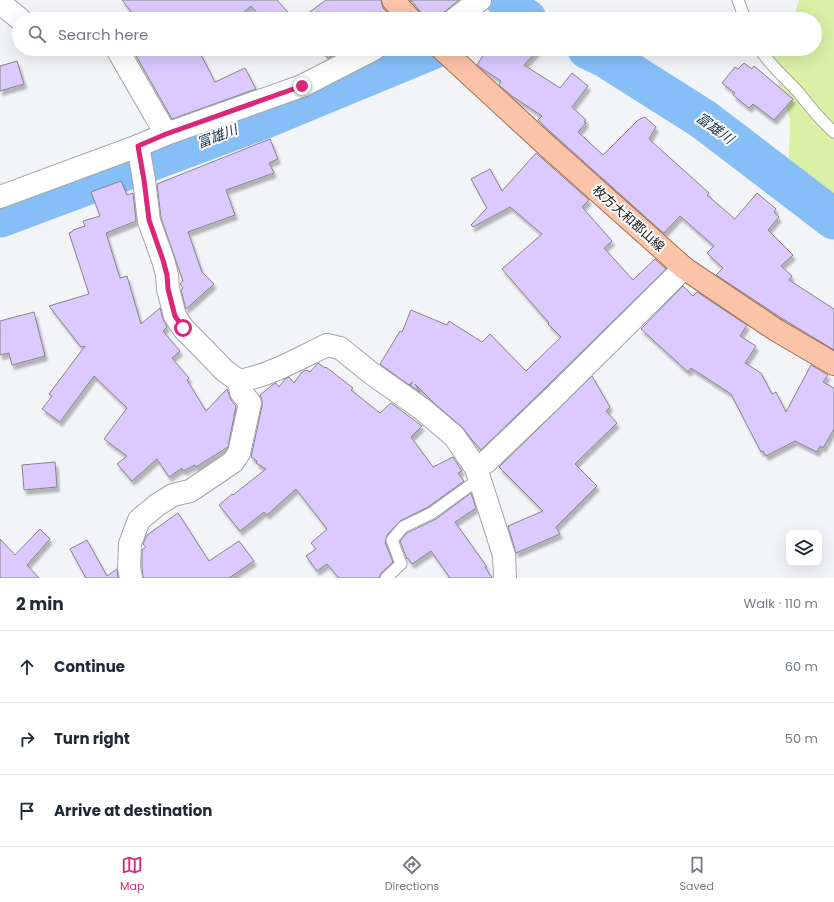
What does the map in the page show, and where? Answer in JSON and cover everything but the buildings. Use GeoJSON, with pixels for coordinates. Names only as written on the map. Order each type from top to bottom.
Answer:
{"type":"FeatureCollection","features":[{"type":"Feature","properties":{"kind":"main road"},"geometry":{"type":"LineString","coordinates":[[392,0],[403,12]]}},
{"type":"Feature","properties":{"kind":"main road","name":"枚方大和郡山線"},"geometry":{"type":"LineString","coordinates":[[450,56],[545,144],[684,268],[776,330],[834,364]]}},
{"type":"Feature","properties":{"kind":"street"},"geometry":{"type":"LineString","coordinates":[[465,12],[480,0]]}},
{"type":"Feature","properties":{"kind":"street"},"geometry":{"type":"LineString","coordinates":[[0,3],[12,13]]}},
{"type":"Feature","properties":{"kind":"street"},"geometry":{"type":"LineString","coordinates":[[121,56],[166,134]]}},
{"type":"Feature","properties":{"kind":"street"},"geometry":{"type":"LineString","coordinates":[[0,196],[138,146],[166,134],[302,86],[360,56]]}},
{"type":"Feature","properties":{"kind":"street"},"geometry":{"type":"LineString","coordinates":[[131,578],[129,568],[130,544],[139,520],[157,505],[173,495],[190,491],[234,462],[239,453],[250,403],[241,392],[239,381],[225,371],[183,328],[175,316],[163,260],[149,220],[138,146]]}},
{"type":"Feature","properties":{"kind":"street"},"geometry":{"type":"LineString","coordinates":[[478,474],[486,462],[684,268]]}},
{"type":"Feature","properties":{"kind":"street"},"geometry":{"type":"LineString","coordinates":[[239,381],[254,378],[285,366],[327,345],[340,348],[371,373],[422,409],[454,436],[478,474],[504,555],[505,578]]}},
{"type":"Feature","properties":{"kind":"lane"},"geometry":{"type":"LineString","coordinates":[[738,0],[742,12]]}},
{"type":"Feature","properties":{"kind":"lane"},"geometry":{"type":"LineString","coordinates":[[764,56],[822,122],[834,132]]}},
{"type":"Feature","properties":{"kind":"lane"},"geometry":{"type":"LineString","coordinates":[[386,578],[401,564],[392,540],[403,527],[432,513],[478,474]]}},
{"type":"Feature","properties":{"kind":"green space"},"geometry":{"type":"Polygon","coordinates":[[[799,0],[834,0],[834,196],[789,159],[790,118],[779,87],[774,56],[822,56],[822,12],[795,12],[799,0]]]}},
{"type":"Feature","properties":{"kind":"waterway","name":"富雄川"},"geometry":{"type":"LineString","coordinates":[[506,0],[515,12]]}},
{"type":"Feature","properties":{"kind":"waterway","name":"富雄川"},"geometry":{"type":"LineString","coordinates":[[0,217],[265,118],[415,56]]}},
{"type":"Feature","properties":{"kind":"waterway","name":"富雄川"},"geometry":{"type":"LineString","coordinates":[[603,56],[703,119],[834,219]]}},
{"type":"Feature","properties":{"kind":"route"},"geometry":{"type":"LineString","coordinates":[[183,328],[175,316],[163,260],[149,220],[138,146],[166,134],[302,86]]}}]}
